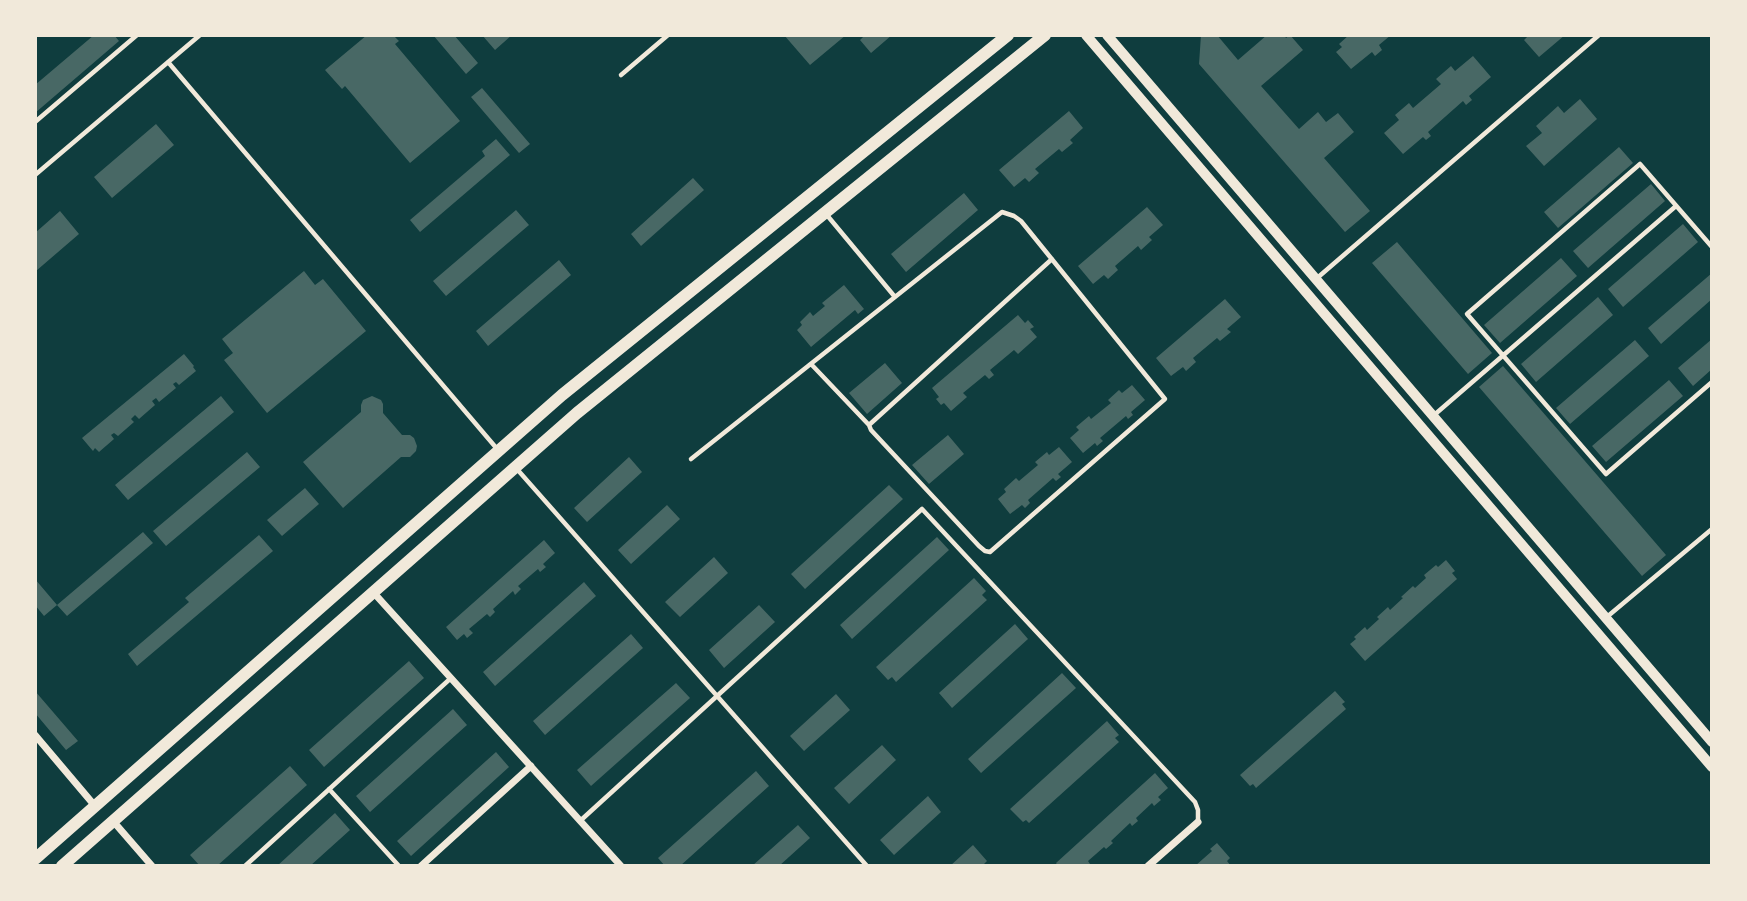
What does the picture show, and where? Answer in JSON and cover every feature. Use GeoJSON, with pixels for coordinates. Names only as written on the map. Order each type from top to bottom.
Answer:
{"type":"FeatureCollection","features":[{"type":"Feature","properties":{"kind":"main road"},"geometry":{"type":"LineString","coordinates":[[35,859],[562,395],[1008,35]]}},
{"type":"Feature","properties":{"kind":"main road"},"geometry":{"type":"LineString","coordinates":[[62,866],[577,413],[1045,35]]}},
{"type":"Feature","properties":{"kind":"street"},"geometry":{"type":"LineString","coordinates":[[1086,35],[1712,767]]}},
{"type":"Feature","properties":{"kind":"street"},"geometry":{"type":"LineString","coordinates":[[1107,35],[1712,742]]}},
{"type":"Feature","properties":{"kind":"street"},"geometry":{"type":"LineString","coordinates":[[373,592],[621,866]]}},
{"type":"Feature","properties":{"kind":"street"},"geometry":{"type":"LineString","coordinates":[[35,735],[95,806]]}},
{"type":"Feature","properties":{"kind":"street"},"geometry":{"type":"LineString","coordinates":[[421,866],[531,766]]}},
{"type":"Feature","properties":{"kind":"street"},"geometry":{"type":"LineString","coordinates":[[113,821],[152,866]]}},
{"type":"Feature","properties":{"kind":"street"},"geometry":{"type":"LineString","coordinates":[[1148,866],[1198,822]]}},
{"type":"Feature","properties":{"kind":"lane"},"geometry":{"type":"LineString","coordinates":[[35,122],[137,35]]}},
{"type":"Feature","properties":{"kind":"lane"},"geometry":{"type":"LineString","coordinates":[[35,175],[200,35]]}},
{"type":"Feature","properties":{"kind":"lane"},"geometry":{"type":"LineString","coordinates":[[621,75],[668,35]]}},
{"type":"Feature","properties":{"kind":"lane"},"geometry":{"type":"LineString","coordinates":[[1316,279],[1600,35]]}},
{"type":"Feature","properties":{"kind":"lane"},"geometry":{"type":"LineString","coordinates":[[168,62],[499,451]]}},
{"type":"Feature","properties":{"kind":"lane"},"geometry":{"type":"LineString","coordinates":[[1712,247],[1640,164],[1467,314],[1606,474],[1712,382]]}},
{"type":"Feature","properties":{"kind":"lane"},"geometry":{"type":"LineString","coordinates":[[1433,416],[1676,205]]}},
{"type":"Feature","properties":{"kind":"lane"},"geometry":{"type":"LineString","coordinates":[[691,459],[1002,212],[1021,221],[1165,399],[990,552],[979,546],[811,364]]}},
{"type":"Feature","properties":{"kind":"lane"},"geometry":{"type":"LineString","coordinates":[[825,213],[895,297]]}},
{"type":"Feature","properties":{"kind":"lane"},"geometry":{"type":"LineString","coordinates":[[869,425],[1052,260]]}},
{"type":"Feature","properties":{"kind":"lane"},"geometry":{"type":"LineString","coordinates":[[515,467],[867,866]]}},
{"type":"Feature","properties":{"kind":"lane"},"geometry":{"type":"LineString","coordinates":[[580,821],[922,509],[1195,802],[1198,822]]}},
{"type":"Feature","properties":{"kind":"lane"},"geometry":{"type":"LineString","coordinates":[[1606,618],[1712,530]]}},
{"type":"Feature","properties":{"kind":"lane"},"geometry":{"type":"LineString","coordinates":[[245,866],[450,678]]}},
{"type":"Feature","properties":{"kind":"lane"},"geometry":{"type":"LineString","coordinates":[[329,789],[399,866]]}},
{"type":"Feature","properties":{"kind":"building"},"geometry":{"type":"Polygon","coordinates":[[[94,35],[114,35],[119,41],[35,113],[35,85],[94,35]]]}},
{"type":"Feature","properties":{"kind":"building"},"geometry":{"type":"Polygon","coordinates":[[[367,35],[393,35],[399,41],[395,44],[460,121],[410,163],[345,86],[342,89],[325,70],[367,35]]]}},
{"type":"Feature","properties":{"kind":"building"},"geometry":{"type":"Polygon","coordinates":[[[433,35],[454,35],[478,63],[466,74],[433,35]]]}},
{"type":"Feature","properties":{"kind":"building"},"geometry":{"type":"Polygon","coordinates":[[[482,35],[512,35],[495,50],[482,35]]]}},
{"type":"Feature","properties":{"kind":"building"},"geometry":{"type":"Polygon","coordinates":[[[784,35],[846,35],[810,65],[784,35]]]}},
{"type":"Feature","properties":{"kind":"building"},"geometry":{"type":"Polygon","coordinates":[[[865,35],[892,35],[871,53],[860,40],[865,35]]]}},
{"type":"Feature","properties":{"kind":"building"},"geometry":{"type":"Polygon","coordinates":[[[1201,35],[1217,35],[1238,60],[1267,35],[1284,35],[1286,38],[1290,35],[1303,50],[1261,86],[1299,129],[1318,112],[1326,122],[1338,113],[1354,132],[1324,158],[1370,211],[1345,232],[1199,64],[1201,35]]]}},
{"type":"Feature","properties":{"kind":"building"},"geometry":{"type":"Polygon","coordinates":[[[1349,35],[1391,35],[1379,45],[1382,50],[1375,56],[1372,52],[1351,69],[1336,52],[1342,47],[1339,44],[1349,35]]]}},
{"type":"Feature","properties":{"kind":"building"},"geometry":{"type":"Polygon","coordinates":[[[1529,35],[1565,35],[1539,57],[1524,40],[1529,35]]]}},
{"type":"Feature","properties":{"kind":"building"},"geometry":{"type":"Polygon","coordinates":[[[1473,56],[1491,77],[1469,96],[1472,100],[1466,105],[1463,101],[1428,132],[1431,136],[1426,140],[1423,137],[1403,154],[1384,133],[1399,120],[1395,115],[1409,103],[1413,108],[1441,84],[1436,79],[1451,66],[1455,71],[1473,56]]]}},
{"type":"Feature","properties":{"kind":"building"},"geometry":{"type":"Polygon","coordinates":[[[482,88],[530,144],[519,153],[471,97],[482,88]]]}},
{"type":"Feature","properties":{"kind":"building"},"geometry":{"type":"Polygon","coordinates":[[[1580,99],[1597,119],[1544,166],[1526,146],[1542,133],[1536,126],[1558,106],[1564,113],[1580,99]]]}},
{"type":"Feature","properties":{"kind":"building"},"geometry":{"type":"Polygon","coordinates":[[[1069,111],[1083,128],[1070,140],[1073,143],[1062,152],[1059,149],[1035,169],[1039,173],[1029,182],[1025,178],[1014,187],[999,170],[1069,111]]]}},
{"type":"Feature","properties":{"kind":"building"},"geometry":{"type":"Polygon","coordinates":[[[156,124],[174,145],[112,198],[94,177],[156,124]]]}},
{"type":"Feature","properties":{"kind":"building"},"geometry":{"type":"Polygon","coordinates":[[[496,139],[510,155],[420,232],[410,220],[485,156],[482,151],[496,139]]]}},
{"type":"Feature","properties":{"kind":"building"},"geometry":{"type":"Polygon","coordinates":[[[1619,147],[1633,163],[1558,228],[1544,212],[1619,147]]]}},
{"type":"Feature","properties":{"kind":"building"},"geometry":{"type":"Polygon","coordinates":[[[693,178],[704,190],[641,246],[631,234],[693,178]]]}},
{"type":"Feature","properties":{"kind":"building"},"geometry":{"type":"Polygon","coordinates":[[[1651,184],[1665,201],[1588,268],[1573,251],[1651,184]]]}},
{"type":"Feature","properties":{"kind":"building"},"geometry":{"type":"Polygon","coordinates":[[[964,193],[978,210],[906,272],[891,254],[964,193]]]}},
{"type":"Feature","properties":{"kind":"building"},"geometry":{"type":"Polygon","coordinates":[[[1147,207],[1163,225],[1149,237],[1152,240],[1141,250],[1138,246],[1115,266],[1118,270],[1108,279],[1104,275],[1093,284],[1078,266],[1147,207]]]}},
{"type":"Feature","properties":{"kind":"building"},"geometry":{"type":"Polygon","coordinates":[[[516,210],[529,225],[446,296],[433,281],[516,210]]]}},
{"type":"Feature","properties":{"kind":"building"},"geometry":{"type":"Polygon","coordinates":[[[60,211],[79,234],[36,271],[35,233],[60,211]]]}},
{"type":"Feature","properties":{"kind":"building"},"geometry":{"type":"Polygon","coordinates":[[[1683,224],[1698,242],[1623,307],[1608,289],[1683,224]]]}},
{"type":"Feature","properties":{"kind":"building"},"geometry":{"type":"Polygon","coordinates":[[[1397,242],[1492,353],[1468,374],[1372,263],[1397,242]]]}},
{"type":"Feature","properties":{"kind":"building"},"geometry":{"type":"Polygon","coordinates":[[[1561,258],[1577,276],[1500,343],[1484,325],[1561,258]]]}},
{"type":"Feature","properties":{"kind":"building"},"geometry":{"type":"Polygon","coordinates":[[[559,260],[571,275],[488,346],[476,331],[559,260]]]}},
{"type":"Feature","properties":{"kind":"building"},"geometry":{"type":"Polygon","coordinates":[[[304,271],[315,285],[323,279],[366,331],[267,413],[224,360],[233,353],[222,339],[304,271]]]}},
{"type":"Feature","properties":{"kind":"building"},"geometry":{"type":"Polygon","coordinates":[[[1712,273],[1712,299],[1661,344],[1648,328],[1712,273]]]}},
{"type":"Feature","properties":{"kind":"building"},"geometry":{"type":"Polygon","coordinates":[[[844,285],[864,309],[858,314],[855,310],[811,347],[797,330],[802,325],[800,322],[810,312],[813,316],[825,306],[822,303],[844,285]]]}},
{"type":"Feature","properties":{"kind":"building"},"geometry":{"type":"Polygon","coordinates":[[[1598,297],[1613,315],[1536,382],[1521,364],[1598,297]]]}},
{"type":"Feature","properties":{"kind":"building"},"geometry":{"type":"Polygon","coordinates":[[[1225,299],[1241,317],[1227,329],[1231,332],[1220,341],[1217,338],[1193,358],[1196,362],[1186,371],[1183,367],[1171,376],[1156,358],[1225,299]]]}},
{"type":"Feature","properties":{"kind":"building"},"geometry":{"type":"Polygon","coordinates":[[[1018,315],[1025,323],[1028,320],[1034,327],[1030,329],[1037,337],[1018,354],[1014,350],[990,370],[994,375],[989,379],[985,375],[963,393],[967,397],[951,411],[944,403],[941,405],[932,388],[1018,315]]]}},
{"type":"Feature","properties":{"kind":"building"},"geometry":{"type":"Polygon","coordinates":[[[1712,339],[1712,369],[1693,386],[1678,368],[1712,339]]]}},
{"type":"Feature","properties":{"kind":"building"},"geometry":{"type":"Polygon","coordinates":[[[1635,340],[1649,356],[1570,424],[1556,408],[1635,340]]]}},
{"type":"Feature","properties":{"kind":"building"},"geometry":{"type":"Polygon","coordinates":[[[184,354],[196,371],[179,385],[176,382],[173,384],[176,388],[159,402],[156,398],[152,401],[155,405],[139,419],[135,415],[131,419],[134,422],[118,436],[114,433],[111,435],[114,439],[99,452],[95,448],[93,451],[82,438],[184,354]]]}},
{"type":"Feature","properties":{"kind":"building"},"geometry":{"type":"Polygon","coordinates":[[[885,363],[902,383],[867,414],[849,393],[885,363]]]}},
{"type":"Feature","properties":{"kind":"building"},"geometry":{"type":"Polygon","coordinates":[[[1503,366],[1666,555],[1642,576],[1479,387],[1503,366]]]}},
{"type":"Feature","properties":{"kind":"building"},"geometry":{"type":"Polygon","coordinates":[[[1669,380],[1683,396],[1606,462],[1592,446],[1669,380]]]}},
{"type":"Feature","properties":{"kind":"building"},"geometry":{"type":"Polygon","coordinates":[[[1132,385],[1145,400],[1131,412],[1133,415],[1128,419],[1126,416],[1100,438],[1103,441],[1097,446],[1095,443],[1083,453],[1070,438],[1079,430],[1076,427],[1111,403],[1108,400],[1119,390],[1122,393],[1132,385]]]}},
{"type":"Feature","properties":{"kind":"building"},"geometry":{"type":"Polygon","coordinates":[[[221,396],[234,412],[128,500],[115,485],[221,396]]]}},
{"type":"Feature","properties":{"kind":"building"},"geometry":{"type":"Polygon","coordinates":[[[372,396],[381,400],[383,413],[402,435],[414,438],[416,451],[410,457],[401,457],[343,508],[303,462],[361,412],[363,400],[372,396]]]}},
{"type":"Feature","properties":{"kind":"building"},"geometry":{"type":"Polygon","coordinates":[[[948,435],[964,454],[929,484],[912,465],[948,435]]]}},
{"type":"Feature","properties":{"kind":"building"},"geometry":{"type":"Polygon","coordinates":[[[1059,447],[1072,462],[1058,474],[1061,477],[1056,481],[1053,478],[1028,500],[1030,503],[1025,508],[1022,505],[1010,514],[998,499],[1006,492],[1004,489],[1016,478],[1019,481],[1038,465],[1035,462],[1047,452],[1049,455],[1059,447]]]}},
{"type":"Feature","properties":{"kind":"building"},"geometry":{"type":"Polygon","coordinates":[[[247,452],[260,467],[166,546],[153,531],[247,452]]]}},
{"type":"Feature","properties":{"kind":"building"},"geometry":{"type":"Polygon","coordinates":[[[629,457],[642,472],[587,522],[574,508],[629,457]]]}},
{"type":"Feature","properties":{"kind":"building"},"geometry":{"type":"Polygon","coordinates":[[[889,485],[903,499],[805,589],[791,574],[889,485]]]}},
{"type":"Feature","properties":{"kind":"building"},"geometry":{"type":"Polygon","coordinates":[[[305,488],[319,504],[282,536],[267,520],[305,488]]]}},
{"type":"Feature","properties":{"kind":"building"},"geometry":{"type":"Polygon","coordinates":[[[667,505],[680,519],[631,564],[618,550],[667,505]]]}},
{"type":"Feature","properties":{"kind":"building"},"geometry":{"type":"Polygon","coordinates":[[[143,532],[153,543],[67,616],[57,605],[143,532]]]}},
{"type":"Feature","properties":{"kind":"building"},"geometry":{"type":"Polygon","coordinates":[[[259,535],[273,551],[137,666],[128,654],[189,602],[185,598],[259,535]]]}},
{"type":"Feature","properties":{"kind":"building"},"geometry":{"type":"Polygon","coordinates":[[[937,537],[949,550],[852,639],[840,625],[937,537]]]}},
{"type":"Feature","properties":{"kind":"building"},"geometry":{"type":"Polygon","coordinates":[[[544,540],[555,553],[543,564],[546,567],[540,572],[538,569],[518,586],[521,589],[515,595],[513,591],[493,609],[495,612],[490,617],[487,614],[469,629],[473,633],[467,638],[464,634],[457,640],[446,627],[544,540]]]}},
{"type":"Feature","properties":{"kind":"building"},"geometry":{"type":"Polygon","coordinates":[[[714,557],[728,573],[680,617],[665,602],[714,557]]]}},
{"type":"Feature","properties":{"kind":"building"},"geometry":{"type":"Polygon","coordinates":[[[1446,560],[1455,571],[1452,573],[1457,579],[1365,661],[1350,644],[1356,639],[1354,637],[1365,627],[1367,630],[1388,607],[1390,610],[1413,586],[1415,588],[1426,578],[1424,575],[1446,560]]]}},
{"type":"Feature","properties":{"kind":"building"},"geometry":{"type":"Polygon","coordinates":[[[974,578],[986,591],[982,595],[987,600],[896,682],[892,677],[888,680],[876,667],[974,578]]]}},
{"type":"Feature","properties":{"kind":"building"},"geometry":{"type":"Polygon","coordinates":[[[35,579],[57,605],[44,616],[35,605],[35,579]]]}},
{"type":"Feature","properties":{"kind":"building"},"geometry":{"type":"Polygon","coordinates":[[[584,582],[596,596],[495,686],[483,672],[584,582]]]}},
{"type":"Feature","properties":{"kind":"building"},"geometry":{"type":"Polygon","coordinates":[[[759,605],[775,622],[724,668],[709,650],[759,605]]]}},
{"type":"Feature","properties":{"kind":"building"},"geometry":{"type":"Polygon","coordinates":[[[1015,624],[1028,639],[952,708],[939,693],[1015,624]]]}},
{"type":"Feature","properties":{"kind":"building"},"geometry":{"type":"Polygon","coordinates":[[[631,634],[643,648],[545,735],[533,721],[631,634]]]}},
{"type":"Feature","properties":{"kind":"building"},"geometry":{"type":"Polygon","coordinates":[[[409,661],[424,678],[324,767],[309,750],[409,661]]]}},
{"type":"Feature","properties":{"kind":"building"},"geometry":{"type":"Polygon","coordinates":[[[1062,673],[1076,688],[981,773],[968,759],[1062,673]]]}},
{"type":"Feature","properties":{"kind":"building"},"geometry":{"type":"Polygon","coordinates":[[[676,683],[690,698],[591,786],[577,770],[676,683]]]}},
{"type":"Feature","properties":{"kind":"building"},"geometry":{"type":"Polygon","coordinates":[[[35,691],[78,741],[66,750],[35,713],[35,691]]]}},
{"type":"Feature","properties":{"kind":"building"},"geometry":{"type":"Polygon","coordinates":[[[1335,691],[1345,702],[1342,704],[1346,709],[1256,788],[1253,784],[1250,786],[1240,775],[1335,691]]]}},
{"type":"Feature","properties":{"kind":"building"},"geometry":{"type":"Polygon","coordinates":[[[836,694],[850,710],[804,751],[790,736],[836,694]]]}},
{"type":"Feature","properties":{"kind":"building"},"geometry":{"type":"Polygon","coordinates":[[[453,709],[467,725],[370,812],[356,796],[453,709]]]}},
{"type":"Feature","properties":{"kind":"building"},"geometry":{"type":"Polygon","coordinates":[[[1107,721],[1119,735],[1115,738],[1119,742],[1029,823],[1026,820],[1023,822],[1010,809],[1107,721]]]}},
{"type":"Feature","properties":{"kind":"building"},"geometry":{"type":"Polygon","coordinates":[[[882,745],[896,760],[849,804],[834,788],[882,745]]]}},
{"type":"Feature","properties":{"kind":"building"},"geometry":{"type":"Polygon","coordinates":[[[496,752],[509,767],[411,856],[397,841],[496,752]]]}},
{"type":"Feature","properties":{"kind":"building"},"geometry":{"type":"Polygon","coordinates":[[[290,766],[307,785],[217,866],[200,866],[190,855],[290,766]]]}},
{"type":"Feature","properties":{"kind":"building"},"geometry":{"type":"Polygon","coordinates":[[[756,771],[769,786],[680,866],[665,866],[658,858],[756,771]]]}},
{"type":"Feature","properties":{"kind":"building"},"geometry":{"type":"Polygon","coordinates":[[[1155,773],[1168,788],[1158,797],[1161,800],[1154,806],[1152,803],[1136,818],[1138,821],[1132,826],[1130,823],[1111,841],[1113,843],[1088,861],[1088,866],[1058,866],[1056,863],[1155,773]]]}},
{"type":"Feature","properties":{"kind":"building"},"geometry":{"type":"Polygon","coordinates":[[[928,796],[941,812],[894,855],[880,840],[928,796]]]}},
{"type":"Feature","properties":{"kind":"building"},"geometry":{"type":"Polygon","coordinates":[[[335,813],[350,830],[310,866],[277,866],[335,813]]]}},
{"type":"Feature","properties":{"kind":"building"},"geometry":{"type":"Polygon","coordinates":[[[798,825],[810,838],[779,866],[752,866],[798,825]]]}},
{"type":"Feature","properties":{"kind":"building"},"geometry":{"type":"Polygon","coordinates":[[[1217,843],[1230,858],[1227,861],[1231,866],[1195,866],[1212,851],[1210,849],[1217,843]]]}},
{"type":"Feature","properties":{"kind":"building"},"geometry":{"type":"Polygon","coordinates":[[[973,845],[987,861],[982,866],[950,866],[973,845]]]}}]}
